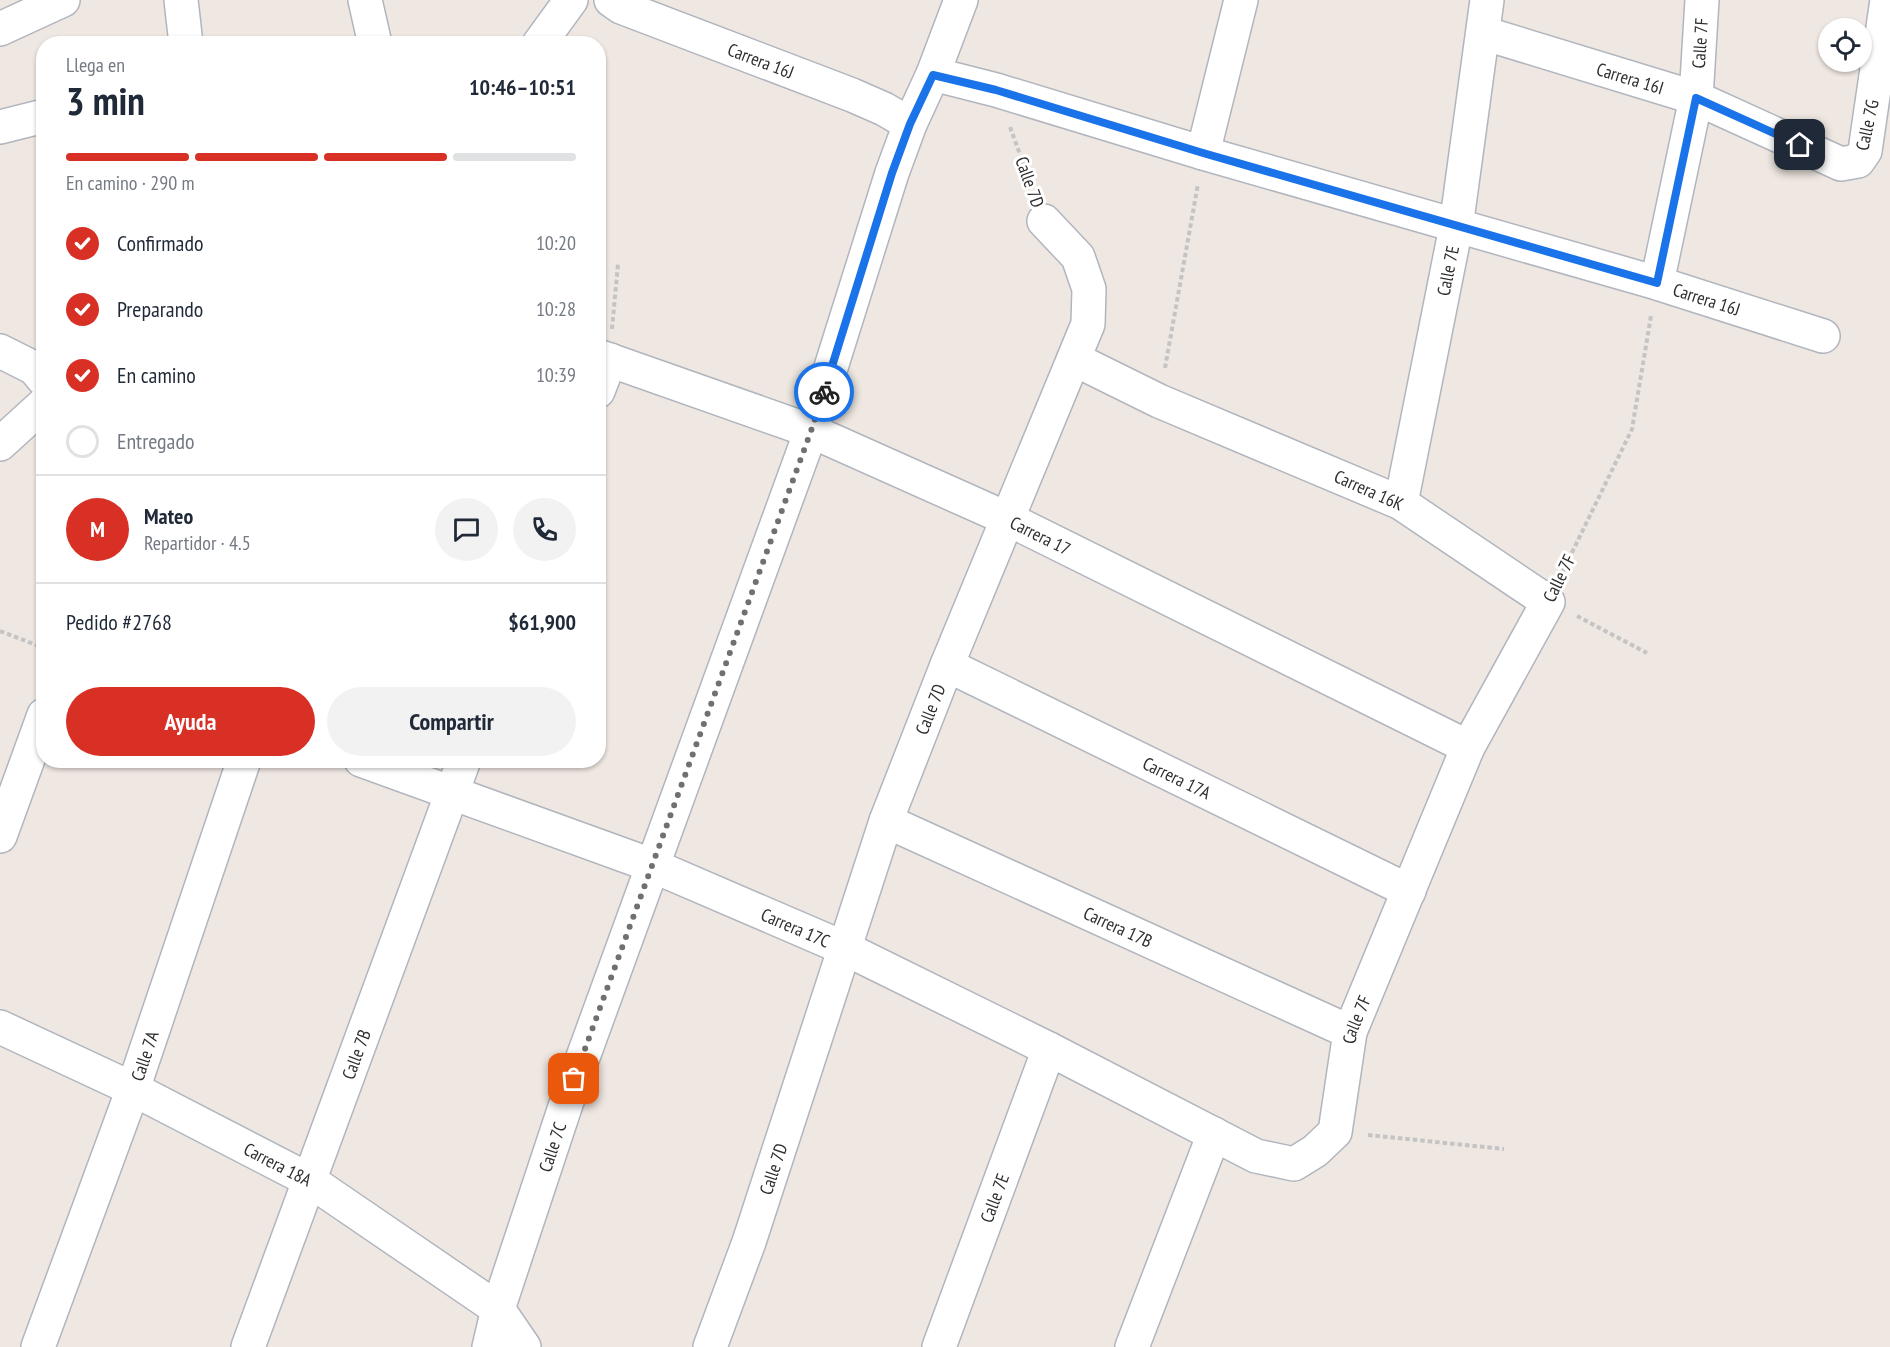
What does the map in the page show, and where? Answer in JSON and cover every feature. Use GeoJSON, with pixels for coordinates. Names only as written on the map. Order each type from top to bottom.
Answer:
{"type":"FeatureCollection","features":[{"type":"Feature","properties":{"kind":"street"},"geometry":{"type":"LineString","coordinates":[[0,29],[63,0]]}},
{"type":"Feature","properties":{"kind":"street"},"geometry":{"type":"LineString","coordinates":[[181,0],[185,36]]}},
{"type":"Feature","properties":{"kind":"street"},"geometry":{"type":"LineString","coordinates":[[365,0],[373,36]]}},
{"type":"Feature","properties":{"kind":"street"},"geometry":{"type":"LineString","coordinates":[[545,36],[571,0]]}},
{"type":"Feature","properties":{"kind":"street","name":"Carrera 16J"},"geometry":{"type":"LineString","coordinates":[[611,0],[621,7],[852,95],[910,124]]}},
{"type":"Feature","properties":{"kind":"street","name":"Calle 7C"},"geometry":{"type":"LineString","coordinates":[[489,1347],[498,1309],[567,1101],[651,865],[811,431],[892,173],[961,0]]}},
{"type":"Feature","properties":{"kind":"street"},"geometry":{"type":"LineString","coordinates":[[1203,153],[1241,0]]}},
{"type":"Feature","properties":{"kind":"street","name":"Calle 7E"},"geometry":{"type":"LineString","coordinates":[[1401,502],[1456,227],[1487,0]]}},
{"type":"Feature","properties":{"kind":"street","name":"Calle 7F"},"geometry":{"type":"LineString","coordinates":[[1657,283],[1696,98],[1702,0]]}},
{"type":"Feature","properties":{"kind":"street","name":"Calle 7G"},"geometry":{"type":"LineString","coordinates":[[1841,164],[1858,161],[1865,151],[1887,0]]}},
{"type":"Feature","properties":{"kind":"street","name":"Carrera 16I"},"geometry":{"type":"LineString","coordinates":[[1483,33],[1696,98],[1841,164]]}},
{"type":"Feature","properties":{"kind":"street","name":"Carrera 16J"},"geometry":{"type":"LineString","coordinates":[[933,75],[996,90],[1456,227],[1657,283],[1823,336]]}},
{"type":"Feature","properties":{"kind":"street"},"geometry":{"type":"LineString","coordinates":[[0,127],[36,118]]}},
{"type":"Feature","properties":{"kind":"street","name":"Calle 7D"},"geometry":{"type":"LineString","coordinates":[[710,1347],[749,1242],[886,821],[947,665],[1088,324],[1089,289],[1078,257],[1044,221]]}},
{"type":"Feature","properties":{"kind":"street"},"geometry":{"type":"LineString","coordinates":[[0,351],[36,370]]}},
{"type":"Feature","properties":{"kind":"street","name":"Carrera 17"},"geometry":{"type":"LineString","coordinates":[[606,359],[811,431],[1008,519],[1468,747]]}},
{"type":"Feature","properties":{"kind":"street","name":"Carrera 16K"},"geometry":{"type":"LineString","coordinates":[[1074,359],[1159,401],[1401,502],[1548,602]]}},
{"type":"Feature","properties":{"kind":"street"},"geometry":{"type":"LineString","coordinates":[[0,444],[36,411]]}},
{"type":"Feature","properties":{"kind":"street","name":"Calle 7F"},"geometry":{"type":"LineString","coordinates":[[1335,1132],[1350,1032],[1468,747],[1548,602]]}},
{"type":"Feature","properties":{"kind":"street","name":"Carrera 17A"},"geometry":{"type":"LineString","coordinates":[[947,665],[1409,891]]}},
{"type":"Feature","properties":{"kind":"street"},"geometry":{"type":"LineString","coordinates":[[0,836],[36,737]]}},
{"type":"Feature","properties":{"kind":"street","name":"Calle 7A"},"geometry":{"type":"LineString","coordinates":[[38,1347],[133,1089],[241,768]]}},
{"type":"Feature","properties":{"kind":"street","name":"Carrera 17C"},"geometry":{"type":"LineString","coordinates":[[382,768],[651,865],[844,948],[1049,1049],[1256,1156],[1294,1164],[1316,1151],[1335,1132]]}},
{"type":"Feature","properties":{"kind":"street","name":"Calle 7B"},"geometry":{"type":"LineString","coordinates":[[248,1347],[461,768]]}},
{"type":"Feature","properties":{"kind":"street","name":"Carrera 17B"},"geometry":{"type":"LineString","coordinates":[[886,821],[1350,1032]]}},
{"type":"Feature","properties":{"kind":"street","name":"Carrera 18A"},"geometry":{"type":"LineString","coordinates":[[0,1027],[133,1089],[309,1180],[498,1309],[524,1347]]}},
{"type":"Feature","properties":{"kind":"street","name":"Calle 7E"},"geometry":{"type":"LineString","coordinates":[[939,1347],[1049,1049]]}},
{"type":"Feature","properties":{"kind":"street"},"geometry":{"type":"LineString","coordinates":[[1132,1347],[1214,1134]]}},
{"type":"Feature","properties":{"kind":"path","name":"Calle 7D"},"geometry":{"type":"LineString","coordinates":[[996,90],[1044,221]]}},
{"type":"Feature","properties":{"kind":"path"},"geometry":{"type":"LineString","coordinates":[[1159,401],[1203,153]]}},
{"type":"Feature","properties":{"kind":"path"},"geometry":{"type":"LineString","coordinates":[[606,345],[618,264]]}},
{"type":"Feature","properties":{"kind":"path","name":"Calle 7F"},"geometry":{"type":"LineString","coordinates":[[1548,602],[1632,429],[1657,283]]}},
{"type":"Feature","properties":{"kind":"path"},"geometry":{"type":"LineString","coordinates":[[1548,602],[1647,653]]}},
{"type":"Feature","properties":{"kind":"path"},"geometry":{"type":"LineString","coordinates":[[0,631],[36,645]]}},
{"type":"Feature","properties":{"kind":"path"},"geometry":{"type":"LineString","coordinates":[[1335,1132],[1504,1149]]}},
{"type":"Feature","properties":{"kind":"way so far"},"geometry":{"type":"LineString","coordinates":[[574,1079],[824,392]]}},
{"type":"Feature","properties":{"kind":"route"},"geometry":{"type":"LineString","coordinates":[[824,392],[892,173],[910,124],[933,75],[996,90],[1456,227],[1657,283],[1696,98],[1800,145]]}}]}
